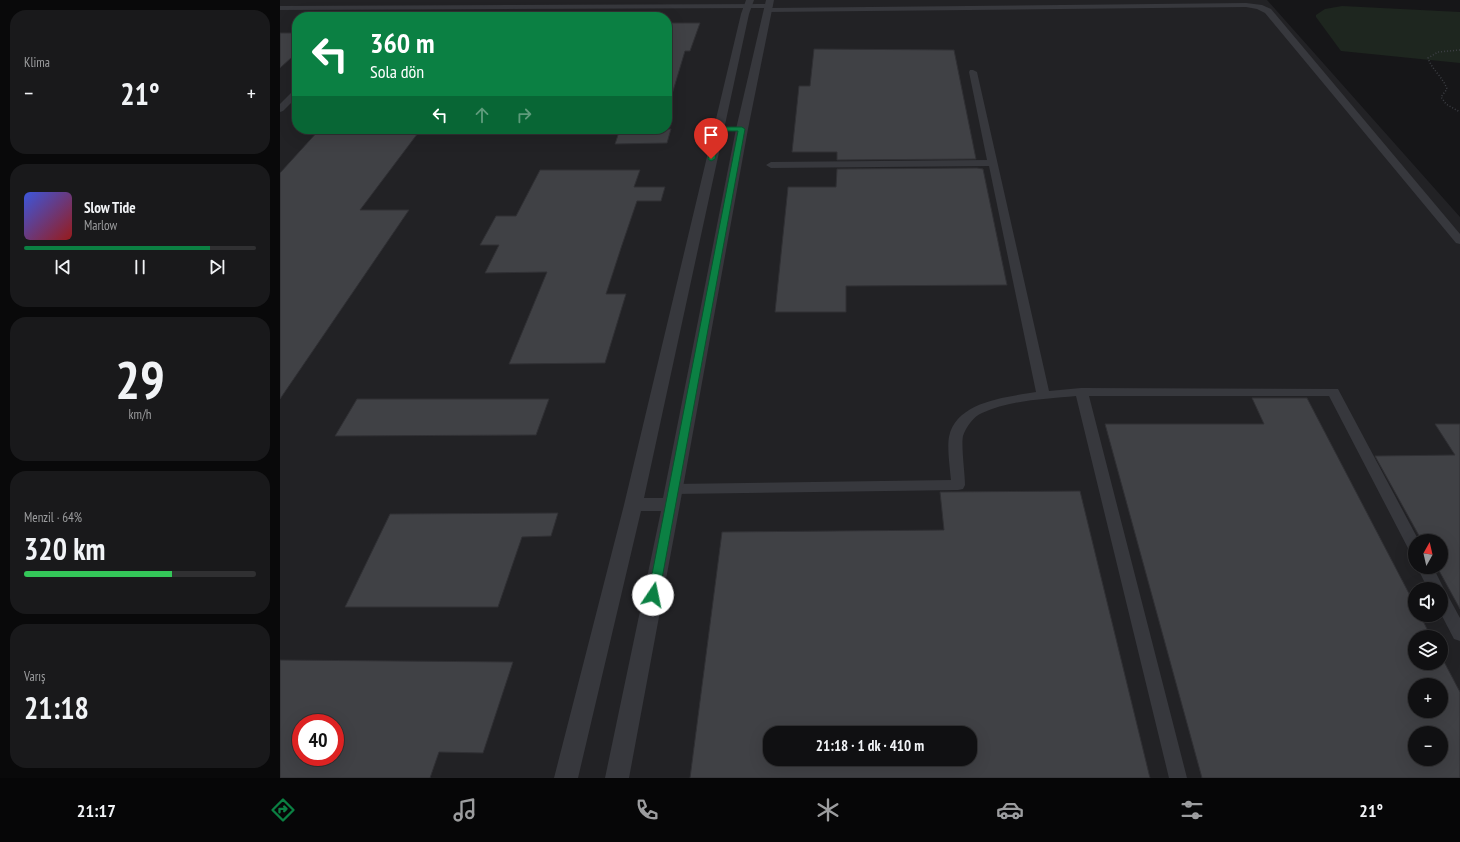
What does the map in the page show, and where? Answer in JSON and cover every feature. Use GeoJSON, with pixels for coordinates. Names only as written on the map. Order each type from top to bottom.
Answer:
{"type":"FeatureCollection","features":[{"type":"Feature","properties":{"kind":"street"},"geometry":{"type":"LineString","coordinates":[[280,8],[1252,6],[1264,9],[1273,17],[1460,241]]}},
{"type":"Feature","properties":{"kind":"street"},"geometry":{"type":"LineString","coordinates":[[515,12],[747,7]]}},
{"type":"Feature","properties":{"kind":"street"},"geometry":{"type":"LineString","coordinates":[[566,778],[633,504],[747,7]]}},
{"type":"Feature","properties":{"kind":"street"},"geometry":{"type":"LineString","coordinates":[[617,778],[673,496],[742,129],[768,7]]}},
{"type":"Feature","properties":{"kind":"street"},"geometry":{"type":"LineString","coordinates":[[379,12],[383,8]]}},
{"type":"Feature","properties":{"kind":"street"},"geometry":{"type":"LineString","coordinates":[[280,16],[292,16]]}},
{"type":"Feature","properties":{"kind":"street"},"geometry":{"type":"LineString","coordinates":[[973,72],[1043,395]]}},
{"type":"Feature","properties":{"kind":"street"},"geometry":{"type":"LineString","coordinates":[[280,109],[292,97]]}},
{"type":"Feature","properties":{"kind":"street"},"geometry":{"type":"LineString","coordinates":[[718,129],[742,129]]}},
{"type":"Feature","properties":{"kind":"street"},"geometry":{"type":"LineString","coordinates":[[771,165],[993,163]]}},
{"type":"Feature","properties":{"kind":"street"},"geometry":{"type":"LineString","coordinates":[[633,504],[673,496],[958,485],[956,437],[963,422],[976,410],[1007,401],[1043,395],[1081,392],[1333,392],[1408,535]]}},
{"type":"Feature","properties":{"kind":"street"},"geometry":{"type":"LineString","coordinates":[[1081,392],[1178,778]]}},
{"type":"Feature","properties":{"kind":"street"},"geometry":{"type":"LineString","coordinates":[[1448,611],[1460,634]]}},
{"type":"Feature","properties":{"kind":"path"},"geometry":{"type":"LineString","coordinates":[[1460,50],[1430,55],[1428,62],[1446,83],[1447,89],[1441,97],[1442,100],[1460,112]]}},
{"type":"Feature","properties":{"kind":"shaded area"},"geometry":{"type":"Polygon","coordinates":[[[280,0],[1267,0],[1460,217],[1460,778],[280,778],[280,0]]]}},
{"type":"Feature","properties":{"kind":"shaded area"},"geometry":{"type":"Polygon","coordinates":[[[1342,6],[1460,12],[1460,63],[1341,51],[1316,15],[1325,9],[1342,6]]]}},
{"type":"Feature","properties":{"kind":"building"},"geometry":{"type":"Polygon","coordinates":[[[672,23],[700,23],[690,51],[685,51],[672,94],[672,23]]]}},
{"type":"Feature","properties":{"kind":"building"},"geometry":{"type":"Polygon","coordinates":[[[280,33],[292,33],[292,58],[280,68],[280,33]]]}},
{"type":"Feature","properties":{"kind":"building"},"geometry":{"type":"Polygon","coordinates":[[[814,49],[954,50],[976,159],[837,160],[837,152],[792,152],[799,86],[810,86],[814,49]]]}},
{"type":"Feature","properties":{"kind":"building"},"geometry":{"type":"Polygon","coordinates":[[[315,134],[417,134],[360,210],[409,210],[280,399],[280,173],[315,134]]]}},
{"type":"Feature","properties":{"kind":"building"},"geometry":{"type":"Polygon","coordinates":[[[618,134],[670,134],[667,143],[615,144],[618,134]]]}},
{"type":"Feature","properties":{"kind":"building"},"geometry":{"type":"Polygon","coordinates":[[[837,169],[983,169],[1007,285],[846,286],[846,312],[775,312],[788,187],[836,187],[837,169]]]}},
{"type":"Feature","properties":{"kind":"building"},"geometry":{"type":"Polygon","coordinates":[[[540,170],[640,170],[634,187],[665,187],[661,201],[637,201],[622,245],[606,294],[626,294],[605,363],[509,364],[547,272],[485,273],[499,245],[480,245],[496,216],[516,216],[540,170]]]}},
{"type":"Feature","properties":{"kind":"building"},"geometry":{"type":"Polygon","coordinates":[[[1252,398],[1307,398],[1408,592],[1408,622],[1424,622],[1428,630],[1408,630],[1408,670],[1448,669],[1460,692],[1460,778],[1202,778],[1105,424],[1264,424],[1252,398]]]}},
{"type":"Feature","properties":{"kind":"building"},"geometry":{"type":"Polygon","coordinates":[[[357,399],[549,399],[536,435],[335,436],[357,399]]]}},
{"type":"Feature","properties":{"kind":"building"},"geometry":{"type":"Polygon","coordinates":[[[1435,424],[1460,424],[1460,609],[1448,587],[1448,582],[1445,582],[1441,574],[1448,574],[1448,534],[1418,534],[1375,456],[1455,455],[1435,424]]]}},
{"type":"Feature","properties":{"kind":"building"},"geometry":{"type":"Polygon","coordinates":[[[1080,491],[1150,778],[690,778],[722,532],[944,530],[940,492],[1080,491]]]}},
{"type":"Feature","properties":{"kind":"building"},"geometry":{"type":"Polygon","coordinates":[[[558,513],[551,536],[522,537],[498,607],[345,607],[390,514],[558,513]]]}},
{"type":"Feature","properties":{"kind":"building"},"geometry":{"type":"Polygon","coordinates":[[[280,660],[513,662],[483,753],[439,752],[430,778],[280,778],[280,660]]]}},
{"type":"Feature","properties":{"kind":"route"},"geometry":{"type":"LineString","coordinates":[[653,595],[742,129],[718,129],[711,159]]}}]}
